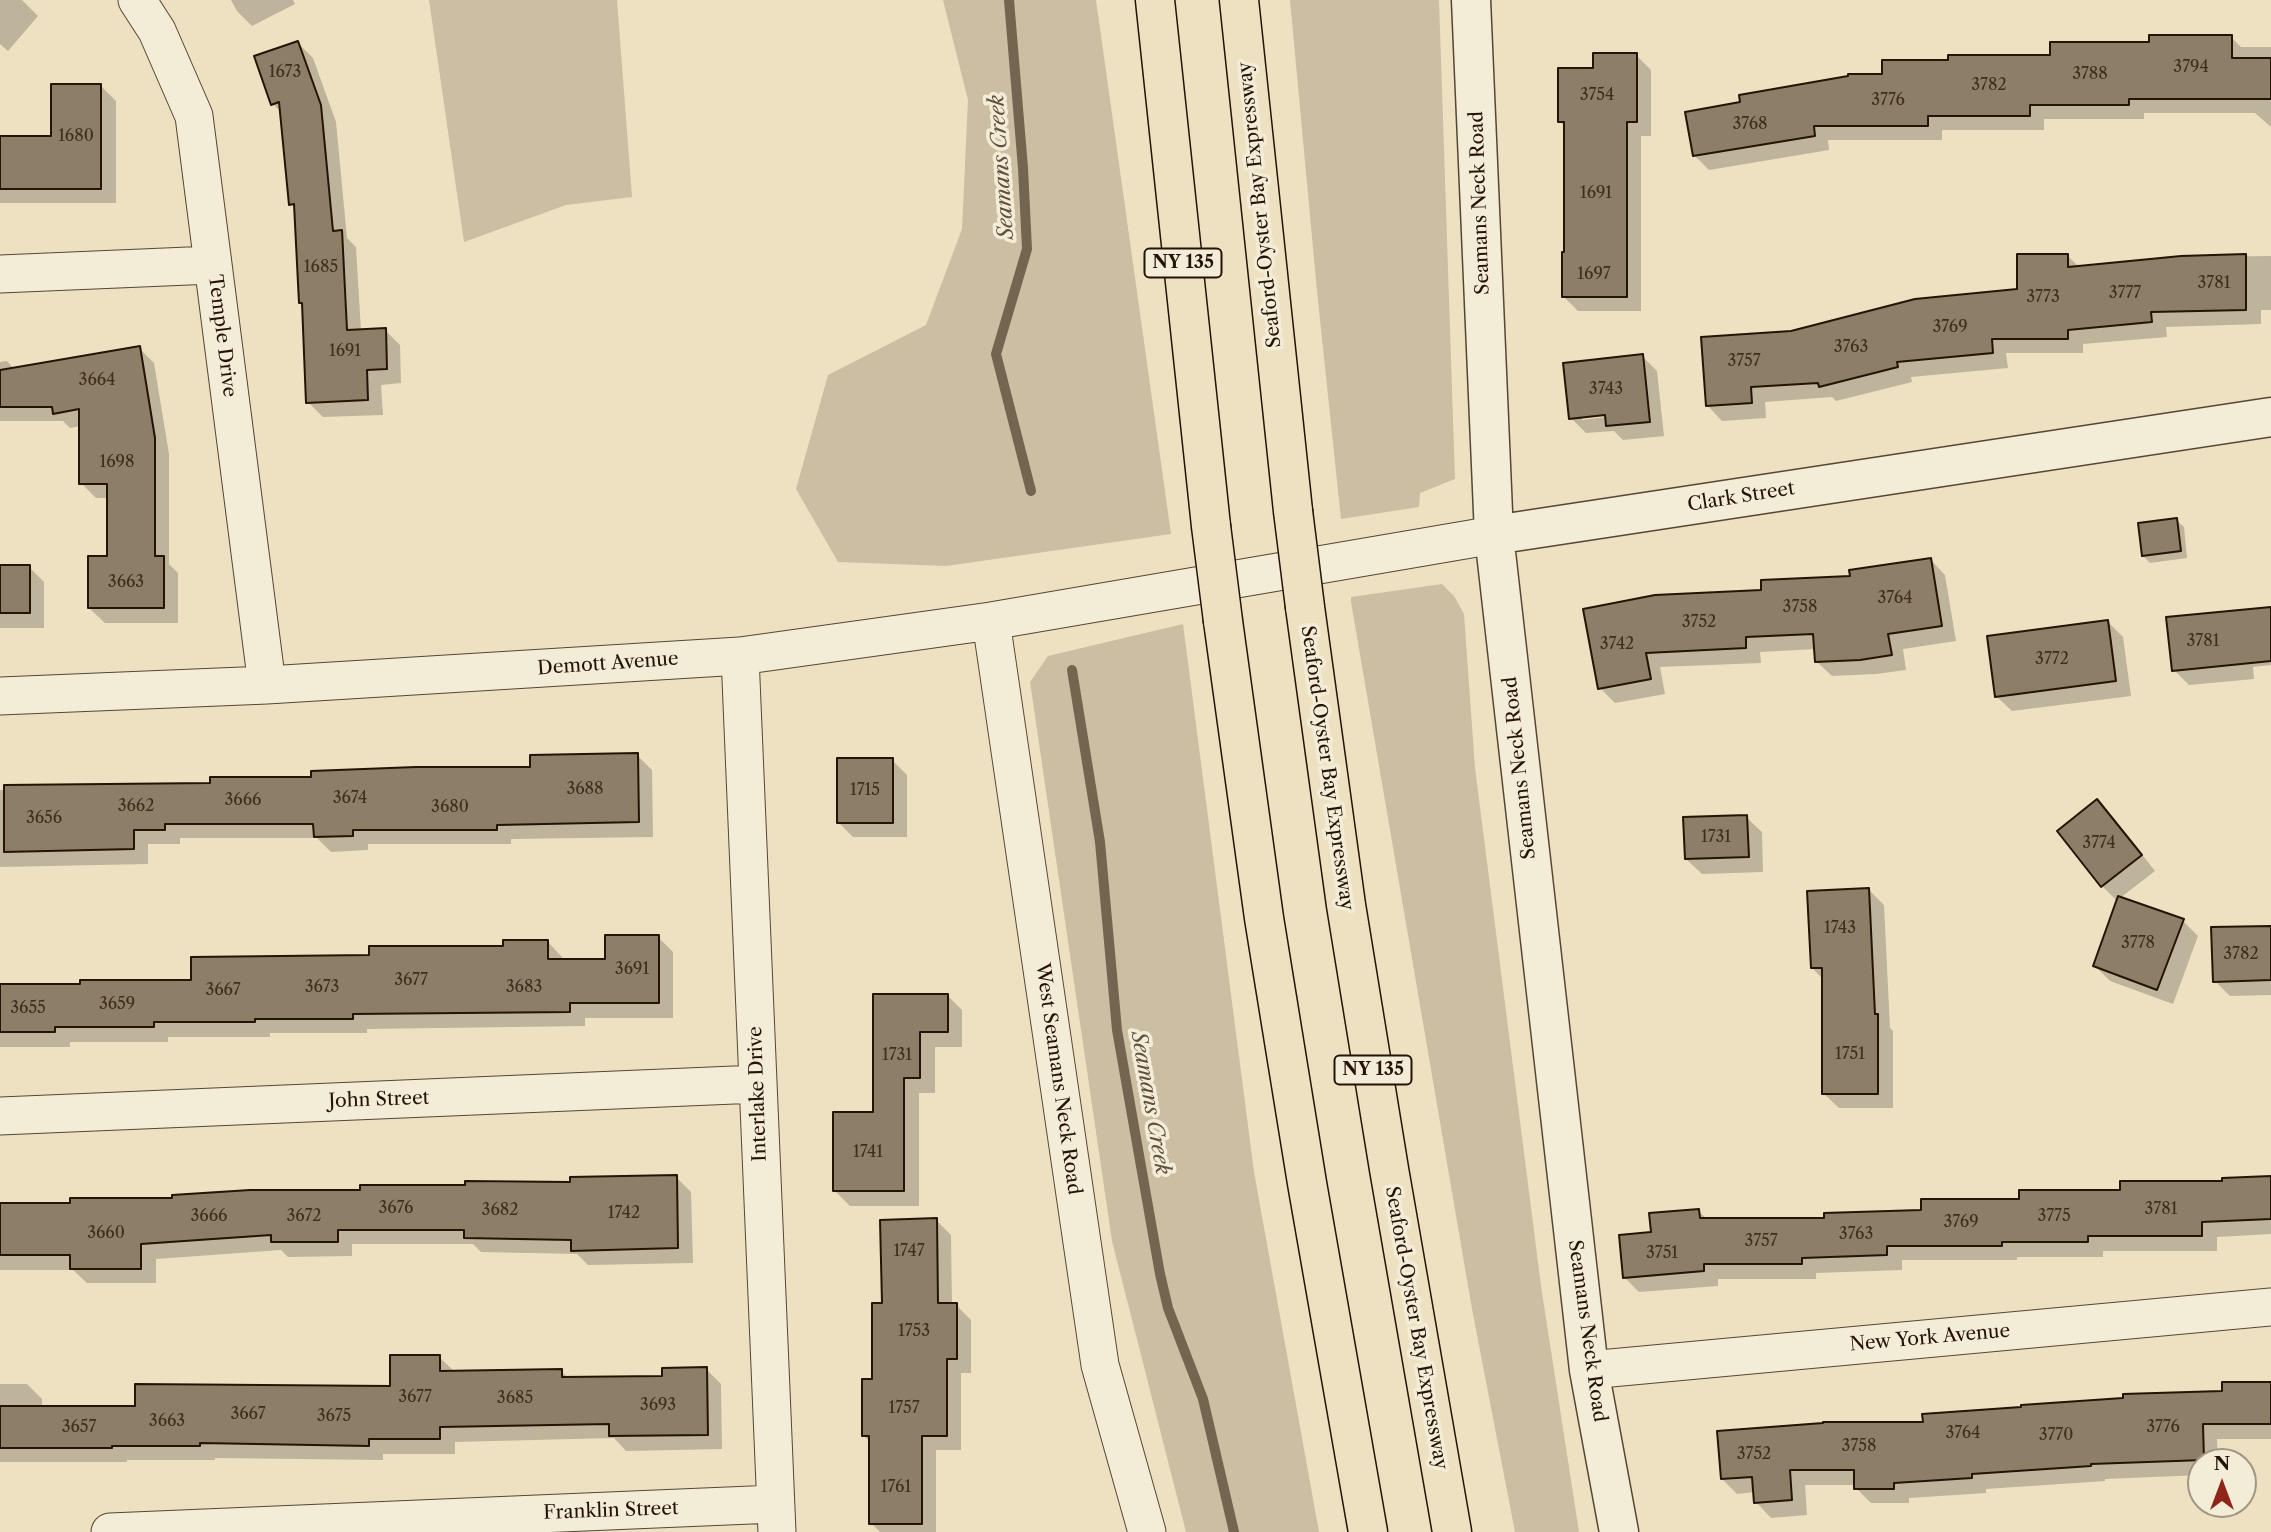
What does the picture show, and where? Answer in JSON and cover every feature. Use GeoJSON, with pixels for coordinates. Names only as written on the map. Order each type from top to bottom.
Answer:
{"type":"FeatureCollection","features":[{"type":"Feature","properties":{"kind":"highway","name":"NY 135"},"geometry":{"type":"LineString","coordinates":[[1156,0],[1211,526],[1264,918],[1368,1532]]}},
{"type":"Feature","properties":{"kind":"highway","name":"Seaford-Oyster Bay Expressway"},"geometry":{"type":"LineString","coordinates":[[1238,0],[1293,511],[1346,905],[1452,1532]]}},
{"type":"Feature","properties":{"kind":"street","name":"Temple Drive"},"geometry":{"type":"LineString","coordinates":[[137,0],[157,32],[194,116],[267,685]]}},
{"type":"Feature","properties":{"kind":"street","name":"Seamans Neck Road"},"geometry":{"type":"LineString","coordinates":[[1471,0],[1494,535],[1589,1370],[1619,1532]]}},
{"type":"Feature","properties":{"kind":"street"},"geometry":{"type":"LineString","coordinates":[[0,274],[212,265]]}},
{"type":"Feature","properties":{"kind":"street","name":"Clark Street"},"geometry":{"type":"LineString","coordinates":[[1211,584],[1494,535],[2271,417]]}},
{"type":"Feature","properties":{"kind":"street","name":"Demott Avenue"},"geometry":{"type":"LineString","coordinates":[[0,696],[267,685],[740,656],[991,621],[1211,584]]}},
{"type":"Feature","properties":{"kind":"street","name":"West Seamans Neck Road"},"geometry":{"type":"LineString","coordinates":[[991,621],[1100,1365],[1147,1532]]}},
{"type":"Feature","properties":{"kind":"street","name":"Interlake Drive"},"geometry":{"type":"LineString","coordinates":[[740,656],[776,1518]]}},
{"type":"Feature","properties":{"kind":"street","name":"John Street"},"geometry":{"type":"LineString","coordinates":[[0,1116],[758,1084]]}},
{"type":"Feature","properties":{"kind":"street","name":"New York Avenue"},"geometry":{"type":"LineString","coordinates":[[1589,1370],[2271,1307]]}},
{"type":"Feature","properties":{"kind":"street","name":"Franklin Street"},"geometry":{"type":"LineString","coordinates":[[110,1532],[776,1518]]}},
{"type":"Feature","properties":{"kind":"shaded area"},"geometry":{"type":"Polygon","coordinates":[[[429,0],[617,0],[632,197],[566,205],[464,242],[429,0]]]}},
{"type":"Feature","properties":{"kind":"shaded area"},"geometry":{"type":"Polygon","coordinates":[[[943,0],[1096,0],[1171,534],[946,566],[838,562],[796,489],[828,375],[926,325],[962,229],[968,100],[943,0]]]}},
{"type":"Feature","properties":{"kind":"shaded area"},"geometry":{"type":"Polygon","coordinates":[[[1290,0],[1439,0],[1455,479],[1420,493],[1419,507],[1341,519],[1290,0]]]}},
{"type":"Feature","properties":{"kind":"shaded area"},"geometry":{"type":"Polygon","coordinates":[[[1442,584],[1454,596],[1464,614],[1475,768],[1541,1286],[1579,1532],[1515,1532],[1472,1309],[1351,602],[1351,597],[1442,584]]]}},
{"type":"Feature","properties":{"kind":"shaded area"},"geometry":{"type":"Polygon","coordinates":[[[1183,624],[1254,1172],[1319,1532],[1186,1532],[1112,1241],[1030,682],[1048,656],[1183,624]]]}},
{"type":"Feature","properties":{"kind":"building"},"geometry":{"type":"Polygon","coordinates":[[[2149,35],[2232,35],[2232,58],[2271,58],[2271,99],[2129,99],[2129,105],[2030,105],[2030,116],[1928,116],[1928,126],[1814,126],[1815,136],[1693,156],[1685,112],[1740,102],[1739,95],[1848,74],[1882,74],[1882,60],[1948,60],[1948,55],[2050,55],[2050,42],[2149,42],[2149,35]]]}},
{"type":"Feature","properties":{"kind":"building"},"geometry":{"type":"Polygon","coordinates":[[[298,41],[321,105],[333,231],[342,230],[347,330],[386,328],[387,369],[367,370],[368,400],[306,403],[294,204],[289,205],[279,102],[271,105],[254,56],[298,41]]]}},
{"type":"Feature","properties":{"kind":"building"},"geometry":{"type":"Polygon","coordinates":[[[1593,53],[1637,53],[1637,122],[1627,122],[1627,297],[1562,297],[1564,122],[1558,122],[1558,68],[1593,68],[1593,53]]]}},
{"type":"Feature","properties":{"kind":"building"},"geometry":{"type":"Polygon","coordinates":[[[51,84],[101,84],[101,189],[0,189],[0,136],[51,136],[51,84]]]}},
{"type":"Feature","properties":{"kind":"building"},"geometry":{"type":"Polygon","coordinates":[[[2017,254],[2068,254],[2068,267],[2181,256],[2246,254],[2246,310],[2151,312],[2152,322],[2068,330],[2068,339],[1992,339],[1993,353],[1897,362],[1898,367],[1819,387],[1818,383],[1751,387],[1752,403],[1706,406],[1701,337],[1791,331],[1915,299],[2017,289],[2017,254]]]}},
{"type":"Feature","properties":{"kind":"building"},"geometry":{"type":"Polygon","coordinates":[[[140,346],[155,438],[155,556],[164,556],[164,608],[88,608],[88,556],[107,556],[107,484],[79,484],[79,409],[53,414],[52,407],[0,407],[0,370],[140,346]]]}},
{"type":"Feature","properties":{"kind":"building"},"geometry":{"type":"Polygon","coordinates":[[[1643,354],[1650,422],[1606,426],[1605,415],[1569,419],[1563,363],[1643,354]]]}},
{"type":"Feature","properties":{"kind":"building"},"geometry":{"type":"Polygon","coordinates":[[[2177,518],[2181,551],[2142,556],[2138,523],[2177,518]]]}},
{"type":"Feature","properties":{"kind":"building"},"geometry":{"type":"Polygon","coordinates":[[[1931,558],[1942,626],[1888,634],[1892,655],[1815,662],[1813,634],[1746,637],[1746,648],[1646,653],[1651,679],[1598,689],[1583,609],[1655,595],[1761,590],[1761,580],[1850,576],[1849,570],[1931,558]]]}},
{"type":"Feature","properties":{"kind":"building"},"geometry":{"type":"Polygon","coordinates":[[[0,565],[30,565],[30,613],[0,613],[0,565]]]}},
{"type":"Feature","properties":{"kind":"building"},"geometry":{"type":"Polygon","coordinates":[[[2271,607],[2271,661],[2172,671],[2166,617],[2271,607]]]}},
{"type":"Feature","properties":{"kind":"building"},"geometry":{"type":"Polygon","coordinates":[[[2108,620],[2116,681],[1995,697],[1987,636],[2108,620]]]}},
{"type":"Feature","properties":{"kind":"building"},"geometry":{"type":"Polygon","coordinates":[[[638,753],[639,822],[497,825],[497,830],[353,830],[353,836],[314,837],[313,824],[165,824],[165,830],[134,830],[134,849],[4,852],[4,785],[210,783],[210,777],[311,777],[311,771],[530,767],[530,755],[638,753]]]}},
{"type":"Feature","properties":{"kind":"building"},"geometry":{"type":"Polygon","coordinates":[[[837,758],[893,758],[893,823],[837,823],[837,758]]]}},
{"type":"Feature","properties":{"kind":"building"},"geometry":{"type":"Polygon","coordinates":[[[2097,799],[2142,855],[2101,887],[2057,831],[2097,799]]]}},
{"type":"Feature","properties":{"kind":"building"},"geometry":{"type":"Polygon","coordinates":[[[1747,815],[1749,857],[1685,859],[1683,817],[1747,815]]]}},
{"type":"Feature","properties":{"kind":"building"},"geometry":{"type":"Polygon","coordinates":[[[1869,888],[1875,1014],[1878,1014],[1878,1094],[1822,1094],[1822,968],[1811,968],[1807,891],[1869,888]]]}},
{"type":"Feature","properties":{"kind":"building"},"geometry":{"type":"Polygon","coordinates":[[[2118,896],[2184,919],[2157,990],[2093,966],[2118,896]]]}},
{"type":"Feature","properties":{"kind":"building"},"geometry":{"type":"Polygon","coordinates":[[[2271,926],[2271,980],[2213,982],[2211,927],[2271,926]]]}},
{"type":"Feature","properties":{"kind":"building"},"geometry":{"type":"Polygon","coordinates":[[[605,935],[659,935],[659,1003],[570,1003],[570,1012],[353,1014],[353,1019],[154,1022],[154,1027],[55,1027],[55,1032],[0,1032],[0,984],[80,984],[80,980],[191,980],[191,957],[369,955],[369,946],[503,946],[503,940],[548,940],[548,959],[605,959],[605,935]]]}},
{"type":"Feature","properties":{"kind":"building"},"geometry":{"type":"Polygon","coordinates":[[[873,994],[948,994],[948,1032],[920,1032],[920,1078],[904,1078],[904,1191],[833,1191],[833,1112],[873,1112],[873,994]]]}},
{"type":"Feature","properties":{"kind":"building"},"geometry":{"type":"Polygon","coordinates":[[[677,1175],[678,1248],[571,1251],[571,1240],[464,1238],[464,1230],[338,1230],[338,1242],[271,1242],[271,1235],[141,1244],[141,1269],[70,1269],[70,1255],[0,1255],[0,1203],[70,1203],[70,1198],[172,1198],[172,1195],[250,1190],[360,1190],[360,1185],[465,1185],[465,1181],[570,1182],[570,1177],[677,1175]]]}},
{"type":"Feature","properties":{"kind":"building"},"geometry":{"type":"Polygon","coordinates":[[[2271,1176],[2271,1219],[2202,1222],[2202,1236],[2088,1236],[2088,1242],[2002,1242],[2002,1246],[1887,1246],[1887,1255],[1802,1258],[1802,1264],[1704,1264],[1704,1271],[1623,1278],[1619,1235],[1651,1232],[1649,1213],[1699,1209],[1700,1218],[1824,1218],[1824,1213],[1921,1210],[1921,1199],[2019,1199],[2019,1190],[2120,1190],[2120,1181],[2222,1181],[2222,1178],[2271,1176]]]}},
{"type":"Feature","properties":{"kind":"building"},"geometry":{"type":"Polygon","coordinates":[[[937,1218],[938,1303],[957,1303],[957,1359],[947,1359],[947,1436],[922,1436],[922,1524],[869,1524],[869,1436],[862,1436],[862,1379],[872,1379],[872,1303],[882,1303],[880,1220],[937,1218]]]}},
{"type":"Feature","properties":{"kind":"building"},"geometry":{"type":"Polygon","coordinates":[[[390,1355],[440,1355],[440,1371],[562,1369],[562,1377],[662,1376],[662,1368],[707,1367],[708,1435],[609,1436],[609,1424],[440,1427],[440,1439],[369,1439],[369,1446],[200,1443],[200,1446],[0,1448],[0,1406],[135,1406],[135,1384],[390,1386],[390,1355]]]}},
{"type":"Feature","properties":{"kind":"building"},"geometry":{"type":"Polygon","coordinates":[[[2222,1382],[2271,1382],[2271,1424],[2203,1424],[2204,1448],[2187,1448],[2187,1461],[2091,1464],[1972,1474],[1972,1478],[1894,1483],[1894,1489],[1854,1489],[1854,1470],[1790,1470],[1792,1500],[1754,1503],[1752,1477],[1721,1479],[1717,1431],[1823,1422],[1923,1422],[1922,1414],[2123,1398],[2123,1394],[2222,1391],[2222,1382]]]}},
{"type":"Feature","properties":{"kind":"waterway","name":"Seamans Creek"},"geometry":{"type":"LineString","coordinates":[[1009,0],[1027,249],[996,354],[1031,491]]}},
{"type":"Feature","properties":{"kind":"waterway","name":"Seamans Creek"},"geometry":{"type":"LineString","coordinates":[[1072,670],[1100,842],[1117,1030],[1160,1274],[1168,1308],[1203,1399],[1234,1532]]}}]}
